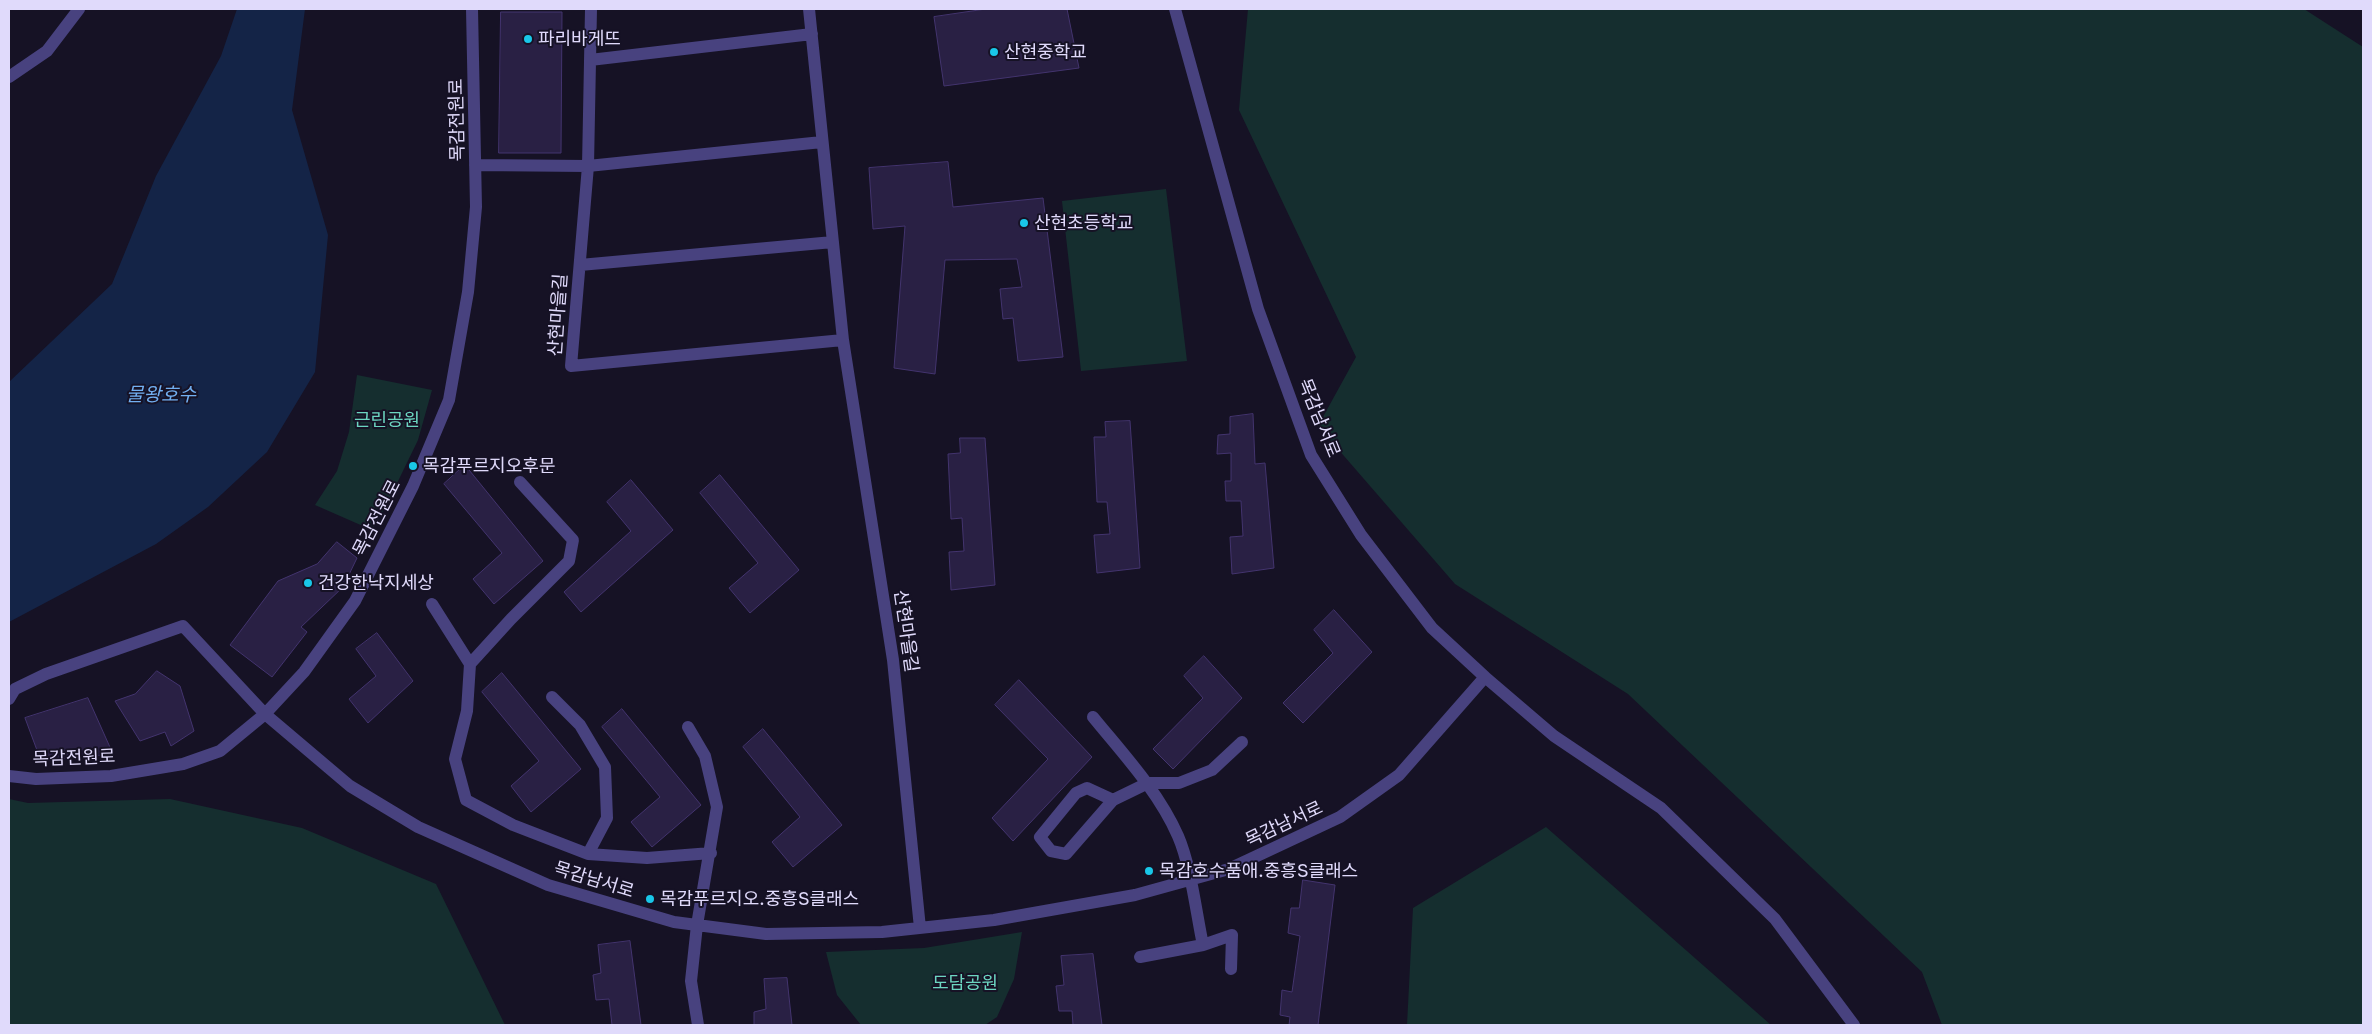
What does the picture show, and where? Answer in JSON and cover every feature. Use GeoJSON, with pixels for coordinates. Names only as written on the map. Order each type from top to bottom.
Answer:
{"type":"FeatureCollection","features":[{"type":"Feature","properties":{"kind":"street"},"geometry":{"type":"LineString","coordinates":[[9,77],[47,51],[78,9]]}},
{"type":"Feature","properties":{"kind":"street","name":"목감전원로"},"geometry":{"type":"LineString","coordinates":[[9,776],[36,779],[112,776],[183,764],[220,751],[265,714],[304,672],[355,601],[413,486],[448,400],[468,292],[476,207],[472,9]]}},
{"type":"Feature","properties":{"kind":"street","name":"산현마을길"},"geometry":{"type":"LineString","coordinates":[[591,9],[588,166],[571,366],[842,340]]}},
{"type":"Feature","properties":{"kind":"street","name":"산현마을길"},"geometry":{"type":"LineString","coordinates":[[809,9],[842,340],[893,660],[920,928]]}},
{"type":"Feature","properties":{"kind":"street","name":"목감남서로"},"geometry":{"type":"LineString","coordinates":[[9,699],[14,689],[46,674],[183,626],[265,714],[350,786],[418,828],[548,885],[674,922],[766,934],[882,932],[920,928],[1003,919],[1135,895],[1229,869],[1340,817],[1399,775],[1484,677],[1432,628],[1361,535],[1312,456],[1258,310],[1175,9]]}},
{"type":"Feature","properties":{"kind":"street"},"geometry":{"type":"LineString","coordinates":[[590,60],[812,34]]}},
{"type":"Feature","properties":{"kind":"street"},"geometry":{"type":"LineString","coordinates":[[475,165],[588,166],[822,142]]}},
{"type":"Feature","properties":{"kind":"street","name":"산현마을길"},"geometry":{"type":"LineString","coordinates":[[580,265],[833,242]]}},
{"type":"Feature","properties":{"kind":"street"},"geometry":{"type":"LineString","coordinates":[[470,664],[511,619],[569,561],[573,540],[520,482]]}},
{"type":"Feature","properties":{"kind":"street"},"geometry":{"type":"LineString","coordinates":[[432,604],[470,664],[467,710],[455,760],[466,800],[513,825],[588,854],[647,858],[711,853]]}},
{"type":"Feature","properties":{"kind":"street"},"geometry":{"type":"LineString","coordinates":[[1484,677],[1554,736],[1661,808],[1775,919],[1854,1025]]}},
{"type":"Feature","properties":{"kind":"street"},"geometry":{"type":"LineString","coordinates":[[552,697],[580,726],[605,767],[607,818],[588,854]]}},
{"type":"Feature","properties":{"kind":"street"},"geometry":{"type":"LineString","coordinates":[[1093,717],[1148,783],[1178,837],[1190,880],[1203,945]]}},
{"type":"Feature","properties":{"kind":"street"},"geometry":{"type":"LineString","coordinates":[[688,728],[705,756],[717,807],[711,853],[696,925],[691,981],[698,1025]]}},
{"type":"Feature","properties":{"kind":"street"},"geometry":{"type":"LineString","coordinates":[[1113,800],[1087,788],[1076,793],[1040,836],[1051,851],[1066,854],[1113,800],[1148,783],[1179,783],[1212,770],[1242,742]]}},
{"type":"Feature","properties":{"kind":"street"},"geometry":{"type":"LineString","coordinates":[[1140,957],[1203,945],[1232,935],[1231,969]]}},
{"type":"Feature","properties":{"kind":"green space"},"geometry":{"type":"Polygon","coordinates":[[[1248,9],[2304,9],[2363,47],[2363,1025],[1942,1025],[1922,972],[1628,694],[1455,584],[1318,426],[1356,357],[1239,110],[1248,9]]]}},
{"type":"Feature","properties":{"kind":"green space"},"geometry":{"type":"Polygon","coordinates":[[[1166,189],[1187,361],[1081,371],[1062,201],[1166,189]]]}},
{"type":"Feature","properties":{"kind":"green space","name":"근린공원"},"geometry":{"type":"Polygon","coordinates":[[[357,375],[432,390],[418,440],[385,508],[372,530],[315,505],[337,471],[349,432],[357,375]]]}},
{"type":"Feature","properties":{"kind":"green space"},"geometry":{"type":"Polygon","coordinates":[[[9,799],[28,803],[170,799],[302,828],[436,884],[505,1025],[9,1025],[9,799]]]}},
{"type":"Feature","properties":{"kind":"green space"},"geometry":{"type":"Polygon","coordinates":[[[1546,827],[1771,1025],[1407,1025],[1413,908],[1546,827]]]}},
{"type":"Feature","properties":{"kind":"green space","name":"도담공원"},"geometry":{"type":"Polygon","coordinates":[[[1022,932],[1014,979],[997,1017],[985,1025],[861,1025],[837,995],[826,952],[924,948],[1022,932]]]}},
{"type":"Feature","properties":{"kind":"water","name":"물왕호수"},"geometry":{"type":"Polygon","coordinates":[[[237,9],[305,9],[292,110],[328,235],[315,372],[267,452],[208,507],[156,544],[9,622],[9,382],[112,284],[156,176],[221,56],[237,9]]]}},
{"type":"Feature","properties":{"kind":"building"},"geometry":{"type":"Polygon","coordinates":[[[986,9],[1067,9],[1079,68],[944,86],[934,17],[986,9]]]}},
{"type":"Feature","properties":{"kind":"building"},"geometry":{"type":"Polygon","coordinates":[[[501,12],[562,12],[561,153],[499,153],[501,12]]]}},
{"type":"Feature","properties":{"kind":"building"},"geometry":{"type":"Polygon","coordinates":[[[948,162],[953,207],[1043,198],[1063,357],[1018,361],[1013,318],[1003,319],[1000,289],[1022,287],[1017,259],[945,260],[935,374],[894,368],[905,226],[873,229],[869,168],[948,162]]]}},
{"type":"Feature","properties":{"kind":"building"},"geometry":{"type":"Polygon","coordinates":[[[1253,414],[1255,464],[1265,463],[1274,568],[1232,574],[1230,537],[1243,536],[1241,501],[1226,501],[1225,481],[1231,481],[1231,453],[1217,454],[1218,435],[1230,434],[1230,417],[1253,414]]]}},
{"type":"Feature","properties":{"kind":"building"},"geometry":{"type":"Polygon","coordinates":[[[1130,421],[1140,568],[1097,573],[1094,535],[1110,534],[1107,502],[1097,502],[1094,437],[1106,437],[1105,422],[1130,421]]]}},
{"type":"Feature","properties":{"kind":"building"},"geometry":{"type":"Polygon","coordinates":[[[960,438],[985,438],[995,585],[951,590],[949,552],[964,551],[962,518],[951,519],[948,454],[960,453],[960,438]]]}},
{"type":"Feature","properties":{"kind":"building"},"geometry":{"type":"Polygon","coordinates":[[[465,465],[543,561],[494,604],[473,579],[502,553],[444,484],[465,465]]]}},
{"type":"Feature","properties":{"kind":"building"},"geometry":{"type":"Polygon","coordinates":[[[720,475],[799,570],[750,613],[729,588],[758,563],[700,493],[720,475]]]}},
{"type":"Feature","properties":{"kind":"building"},"geometry":{"type":"Polygon","coordinates":[[[631,480],[673,530],[581,612],[564,592],[631,531],[607,502],[631,480]]]}},
{"type":"Feature","properties":{"kind":"building"},"geometry":{"type":"Polygon","coordinates":[[[337,542],[357,558],[343,587],[301,627],[307,632],[272,677],[230,645],[278,581],[317,564],[337,542]]]}},
{"type":"Feature","properties":{"kind":"building"},"geometry":{"type":"Polygon","coordinates":[[[1334,610],[1372,652],[1303,723],[1283,703],[1333,653],[1314,630],[1334,610]]]}},
{"type":"Feature","properties":{"kind":"building"},"geometry":{"type":"Polygon","coordinates":[[[377,633],[413,681],[368,723],[349,699],[376,676],[356,649],[377,633]]]}},
{"type":"Feature","properties":{"kind":"building"},"geometry":{"type":"Polygon","coordinates":[[[1204,656],[1242,698],[1173,769],[1153,749],[1203,698],[1184,676],[1204,656]]]}},
{"type":"Feature","properties":{"kind":"building"},"geometry":{"type":"Polygon","coordinates":[[[157,671],[180,686],[194,731],[171,746],[165,732],[140,741],[115,701],[135,694],[157,671]]]}},
{"type":"Feature","properties":{"kind":"building"},"geometry":{"type":"Polygon","coordinates":[[[502,673],[581,769],[531,812],[511,786],[539,761],[482,692],[502,673]]]}},
{"type":"Feature","properties":{"kind":"building"},"geometry":{"type":"Polygon","coordinates":[[[1019,680],[1092,757],[1013,841],[992,818],[1048,759],[995,705],[1019,680]]]}},
{"type":"Feature","properties":{"kind":"building"},"geometry":{"type":"Polygon","coordinates":[[[88,698],[113,754],[41,761],[25,718],[88,698]]]}},
{"type":"Feature","properties":{"kind":"building"},"geometry":{"type":"Polygon","coordinates":[[[622,709],[701,805],[652,847],[631,822],[660,797],[602,727],[622,709]]]}},
{"type":"Feature","properties":{"kind":"building"},"geometry":{"type":"Polygon","coordinates":[[[763,729],[842,825],[793,867],[772,842],[800,817],[743,747],[763,729]]]}},
{"type":"Feature","properties":{"kind":"building"},"geometry":{"type":"Polygon","coordinates":[[[1303,880],[1335,885],[1318,1025],[1289,1025],[1290,1017],[1280,1015],[1282,990],[1292,992],[1300,936],[1288,933],[1291,908],[1299,908],[1303,880]]]}},
{"type":"Feature","properties":{"kind":"building"},"geometry":{"type":"Polygon","coordinates":[[[630,941],[641,1025],[612,1025],[609,999],[596,1000],[593,975],[601,973],[598,945],[630,941]]]}},
{"type":"Feature","properties":{"kind":"building"},"geometry":{"type":"Polygon","coordinates":[[[1093,954],[1102,1025],[1073,1025],[1072,1011],[1059,1011],[1056,986],[1064,985],[1061,956],[1093,954]]]}},
{"type":"Feature","properties":{"kind":"building"},"geometry":{"type":"Polygon","coordinates":[[[787,978],[792,1025],[754,1025],[754,1012],[766,1009],[764,979],[787,978]]]}},
{"type":"Feature","properties":{"kind":"place","name":"파리바게뜨"},"geometry":{"type":"Point","coordinates":[528,39]}},
{"type":"Feature","properties":{"kind":"place","name":"산현중학교"},"geometry":{"type":"Point","coordinates":[994,52]}},
{"type":"Feature","properties":{"kind":"place","name":"산현초등학교"},"geometry":{"type":"Point","coordinates":[1024,223]}},
{"type":"Feature","properties":{"kind":"place","name":"목감푸르지오후문"},"geometry":{"type":"Point","coordinates":[413,466]}},
{"type":"Feature","properties":{"kind":"place","name":"건강한낙지세상"},"geometry":{"type":"Point","coordinates":[308,583]}},
{"type":"Feature","properties":{"kind":"place","name":"목감호수품애.중흥S클래스"},"geometry":{"type":"Point","coordinates":[1149,871]}},
{"type":"Feature","properties":{"kind":"place","name":"목감푸르지오.중흥S클래스"},"geometry":{"type":"Point","coordinates":[650,899]}}]}
